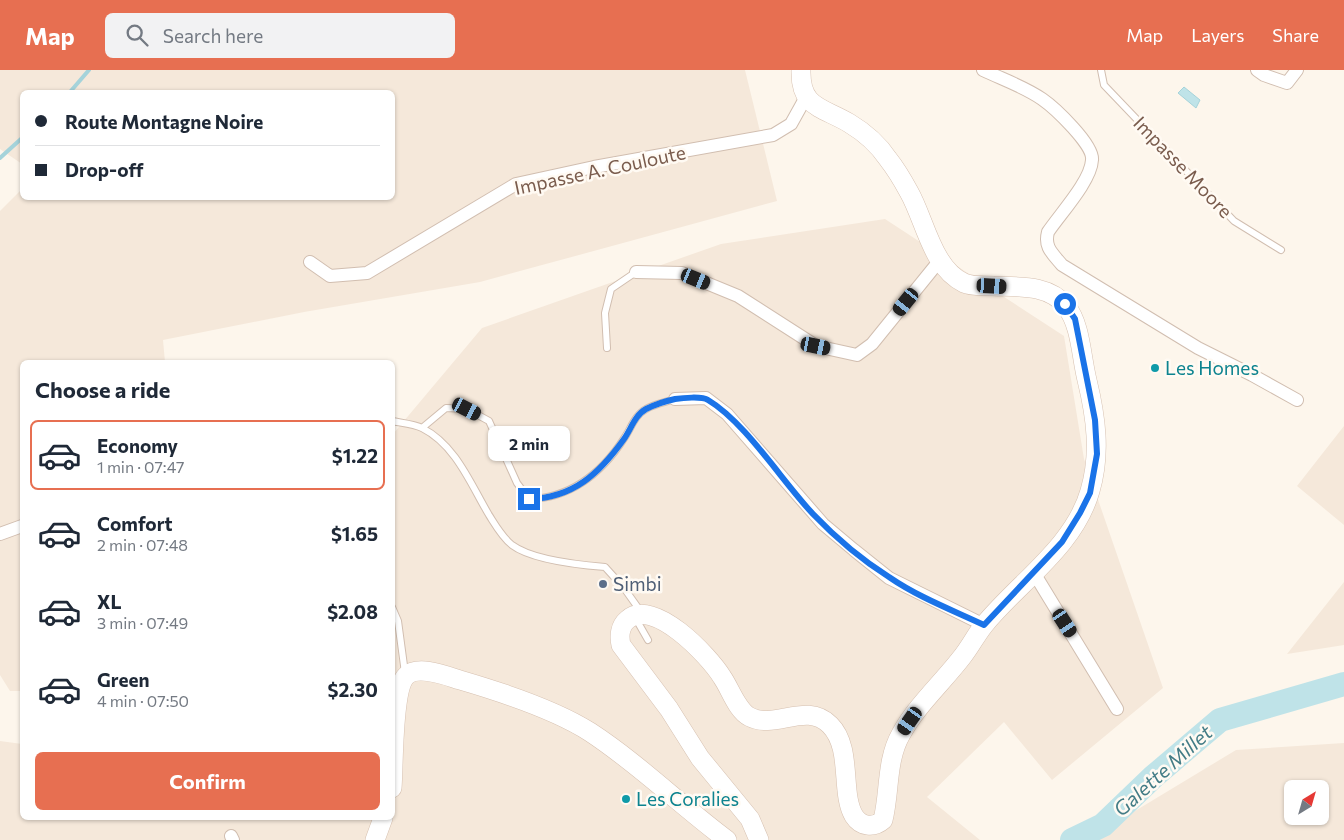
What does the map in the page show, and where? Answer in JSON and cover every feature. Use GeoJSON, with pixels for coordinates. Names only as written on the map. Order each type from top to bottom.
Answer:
{"type":"FeatureCollection","features":[{"type":"Feature","properties":{"kind":"street"},"geometry":{"type":"LineString","coordinates":[[759,840],[750,819],[700,758],[669,709],[621,645],[620,632],[626,621],[645,613],[679,632],[704,653],[748,717],[761,721],[801,715],[820,718],[830,725],[842,749],[854,816],[865,825],[872,826],[883,820],[893,753],[901,734],[984,625],[1062,542],[1090,493],[1097,454],[1095,420],[1075,319],[1054,294],[1040,289],[978,286],[964,283],[940,260],[910,192],[889,159],[872,139],[848,122],[818,108],[806,97],[801,83],[801,70]]}},
{"type":"Feature","properties":{"kind":"street"},"geometry":{"type":"LineString","coordinates":[[983,70],[1042,99],[1084,140],[1092,151],[1092,162],[1086,177],[1048,232],[1045,242],[1047,248],[1062,264],[1198,348],[1297,400]]}},
{"type":"Feature","properties":{"kind":"street"},"geometry":{"type":"LineString","coordinates":[[1257,70],[1264,75],[1287,83],[1297,70]]}},
{"type":"Feature","properties":{"kind":"street","name":"Impasse A. Couloute"},"geometry":{"type":"LineString","coordinates":[[310,262],[330,276],[367,273],[516,184],[594,167],[773,134],[791,124],[806,97]]}},
{"type":"Feature","properties":{"kind":"street"},"geometry":{"type":"LineString","coordinates":[[636,272],[682,273],[738,296],[816,346],[857,355],[872,344],[940,260]]}},
{"type":"Feature","properties":{"kind":"street"},"geometry":{"type":"LineString","coordinates":[[675,399],[706,398],[727,414],[824,524],[854,550],[889,578],[984,625]]}},
{"type":"Feature","properties":{"kind":"street"},"geometry":{"type":"LineString","coordinates":[[0,534],[20,527]]}},
{"type":"Feature","properties":{"kind":"street"},"geometry":{"type":"LineString","coordinates":[[1034,573],[1117,709]]}},
{"type":"Feature","properties":{"kind":"street"},"geometry":{"type":"LineString","coordinates":[[395,732],[397,695],[405,676],[413,672],[424,671],[463,680],[528,702],[589,731],[638,766],[727,840]]}},
{"type":"Feature","properties":{"kind":"street"},"geometry":{"type":"LineString","coordinates":[[375,840],[383,820]]}},
{"type":"Feature","properties":{"kind":"lane","name":"Impasse Moore"},"geometry":{"type":"LineString","coordinates":[[1101,70],[1104,84],[1234,221],[1281,250]]}},
{"type":"Feature","properties":{"kind":"lane"},"geometry":{"type":"LineString","coordinates":[[607,348],[605,313],[611,289],[636,272]]}},
{"type":"Feature","properties":{"kind":"lane"},"geometry":{"type":"LineString","coordinates":[[422,428],[446,408],[467,409],[489,421],[517,483],[529,499],[546,498],[567,492],[586,481],[605,463],[625,438],[633,422],[645,409],[675,399]]}},
{"type":"Feature","properties":{"kind":"lane"},"geometry":{"type":"LineString","coordinates":[[395,422],[422,428],[464,466],[501,533],[514,546],[537,555],[570,564],[605,567],[645,613],[648,640]]}},
{"type":"Feature","properties":{"kind":"lane"},"geometry":{"type":"LineString","coordinates":[[395,614],[398,621],[405,676]]}},
{"type":"Feature","properties":{"kind":"shaded area"},"geometry":{"type":"Polygon","coordinates":[[[0,70],[745,70],[777,201],[480,282],[304,312],[163,340],[165,360],[20,360],[20,691],[10,691],[0,675],[0,211],[20,191],[20,200],[395,200],[395,90],[20,90],[20,163],[0,149],[0,70]]]}},
{"type":"Feature","properties":{"kind":"shaded area"},"geometry":{"type":"Polygon","coordinates":[[[885,219],[1064,336],[1084,459],[1163,688],[1052,780],[1004,722],[927,797],[980,840],[0,840],[0,741],[20,744],[20,820],[395,820],[395,432],[482,328],[721,244],[885,219]]]}},
{"type":"Feature","properties":{"kind":"shaded area"},"geometry":{"type":"Polygon","coordinates":[[[1344,426],[1344,525],[1297,486],[1344,426]]]}},
{"type":"Feature","properties":{"kind":"shaded area"},"geometry":{"type":"Polygon","coordinates":[[[1344,582],[1344,645],[1287,654],[1344,582]]]}},
{"type":"Feature","properties":{"kind":"shaded area"},"geometry":{"type":"Polygon","coordinates":[[[1344,743],[1344,840],[1087,840],[1236,750],[1344,743]]]}},
{"type":"Feature","properties":{"kind":"water"},"geometry":{"type":"Polygon","coordinates":[[[1184,87],[1200,100],[1196,108],[1178,93],[1184,87]]]}},
{"type":"Feature","properties":{"kind":"waterway"},"geometry":{"type":"LineString","coordinates":[[72,90],[89,70]]}},
{"type":"Feature","properties":{"kind":"waterway"},"geometry":{"type":"LineString","coordinates":[[0,158],[20,140]]}},
{"type":"Feature","properties":{"kind":"waterway","name":"Galette Millet"},"geometry":{"type":"LineString","coordinates":[[1072,840],[1103,825],[1153,777],[1220,720],[1344,684]]}},
{"type":"Feature","properties":{"kind":"place","name":"Les Homes"},"geometry":{"type":"Point","coordinates":[1155,368]}},
{"type":"Feature","properties":{"kind":"place","name":"Simbi"},"geometry":{"type":"Point","coordinates":[603,584]}},
{"type":"Feature","properties":{"kind":"place","name":"Les Coralies"},"geometry":{"type":"Point","coordinates":[626,799]}},
{"type":"Feature","properties":{"kind":"route"},"geometry":{"type":"LineString","coordinates":[[529,499],[546,498],[567,492],[586,481],[605,463],[625,438],[633,422],[645,409],[675,399],[706,398],[727,414],[793,493],[854,550],[889,578],[984,625],[1062,542],[1090,493],[1097,454],[1095,420],[1075,319],[1065,304]]}}]}
